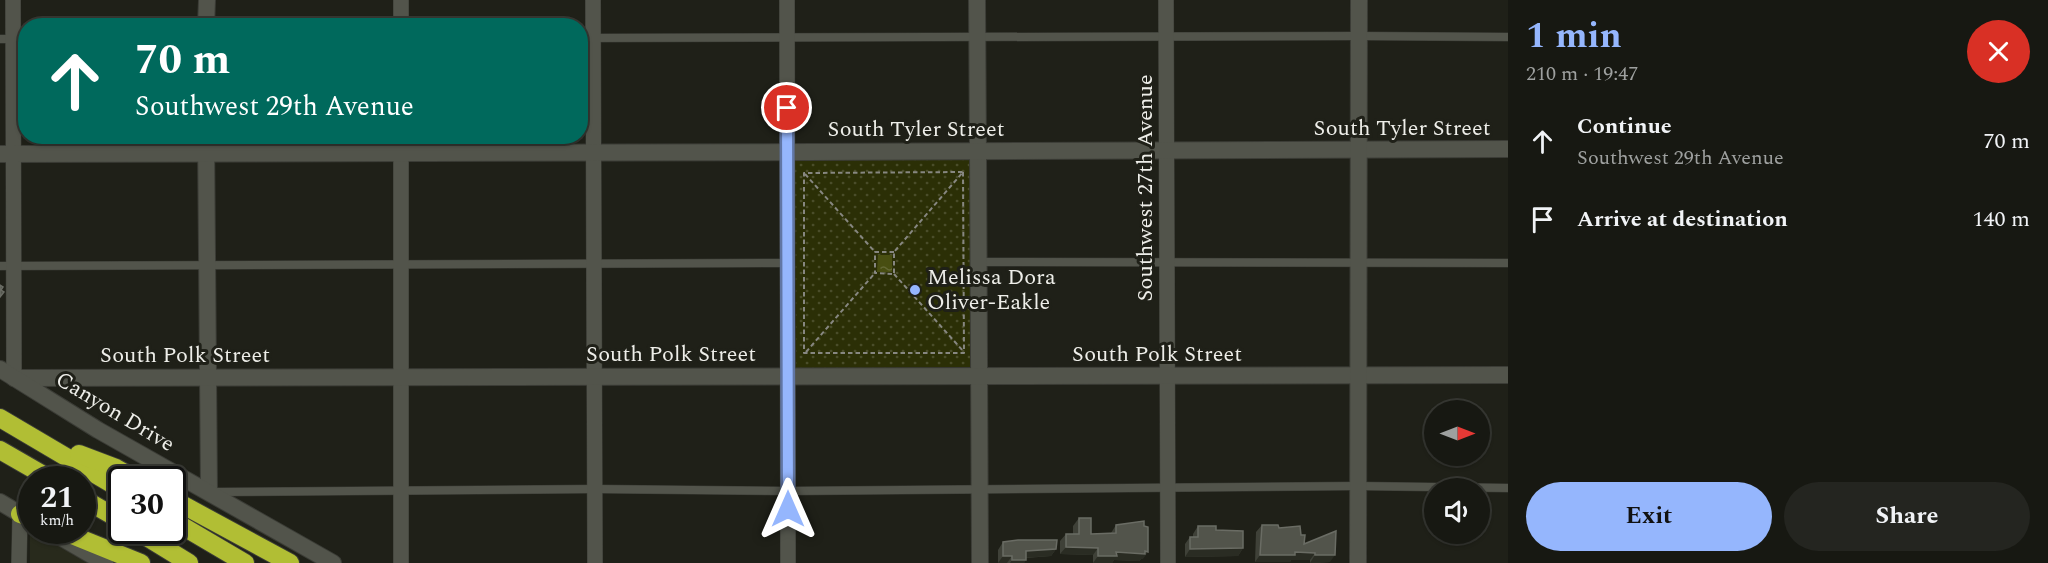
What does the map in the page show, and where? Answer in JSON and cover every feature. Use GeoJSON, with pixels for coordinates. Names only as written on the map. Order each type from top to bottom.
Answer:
{"type":"FeatureCollection","features":[{"type":"Feature","properties":{"kind":"highway"},"geometry":{"type":"LineString","coordinates":[[0,418],[108,482]]}},
{"type":"Feature","properties":{"kind":"highway"},"geometry":{"type":"LineString","coordinates":[[29,435],[111,466]]}},
{"type":"Feature","properties":{"kind":"highway"},"geometry":{"type":"LineString","coordinates":[[0,450],[28,466]]}},
{"type":"Feature","properties":{"kind":"highway"},"geometry":{"type":"LineString","coordinates":[[186,507],[290,563]]}},
{"type":"Feature","properties":{"kind":"highway"},"geometry":{"type":"LineString","coordinates":[[186,528],[245,563]]}},
{"type":"Feature","properties":{"kind":"highway"},"geometry":{"type":"LineString","coordinates":[[95,544],[141,563]]}},
{"type":"Feature","properties":{"kind":"highway"},"geometry":{"type":"LineString","coordinates":[[158,544],[189,563]]}},
{"type":"Feature","properties":{"kind":"main road"},"geometry":{"type":"LineString","coordinates":[[206,18],[207,0]]}},
{"type":"Feature","properties":{"kind":"main road"},"geometry":{"type":"LineString","coordinates":[[977,0],[980,563]]}},
{"type":"Feature","properties":{"kind":"main road"},"geometry":{"type":"LineString","coordinates":[[1358,563],[1359,0]]}},
{"type":"Feature","properties":{"kind":"main road"},"geometry":{"type":"LineString","coordinates":[[206,144],[209,492]]}},
{"type":"Feature","properties":{"kind":"main road","name":"South Tyler Street"},"geometry":{"type":"LineString","coordinates":[[7,154],[206,154],[401,144],[594,151],[787,152],[1508,149]]}},
{"type":"Feature","properties":{"kind":"main road","name":"Canyon Drive"},"geometry":{"type":"LineString","coordinates":[[0,369],[109,436],[333,563]]}},
{"type":"Feature","properties":{"kind":"main road","name":"South Polk Street"},"geometry":{"type":"LineString","coordinates":[[14,378],[1508,375]]}},
{"type":"Feature","properties":{"kind":"main road"},"geometry":{"type":"LineString","coordinates":[[0,502],[18,512]]}},
{"type":"Feature","properties":{"kind":"main road"},"geometry":{"type":"LineString","coordinates":[[72,544],[105,563]]}},
{"type":"Feature","properties":{"kind":"street"},"geometry":{"type":"LineString","coordinates":[[14,0],[7,154],[7,266],[14,378]]}},
{"type":"Feature","properties":{"kind":"street"},"geometry":{"type":"LineString","coordinates":[[401,0],[401,18]]}},
{"type":"Feature","properties":{"kind":"street"},"geometry":{"type":"LineString","coordinates":[[588,32],[593,0]]}},
{"type":"Feature","properties":{"kind":"street"},"geometry":{"type":"LineString","coordinates":[[787,0],[788,563]]}},
{"type":"Feature","properties":{"kind":"street","name":"Southwest 27th Avenue"},"geometry":{"type":"LineString","coordinates":[[1166,0],[1168,563]]}},
{"type":"Feature","properties":{"kind":"street"},"geometry":{"type":"LineString","coordinates":[[588,54],[594,151],[595,563]]}},
{"type":"Feature","properties":{"kind":"street"},"geometry":{"type":"LineString","coordinates":[[401,144],[401,563]]}},
{"type":"Feature","properties":{"kind":"street"},"geometry":{"type":"LineString","coordinates":[[19,563],[23,544]]}},
{"type":"Feature","properties":{"kind":"lane"},"geometry":{"type":"LineString","coordinates":[[588,38],[1508,37]]}},
{"type":"Feature","properties":{"kind":"lane"},"geometry":{"type":"LineString","coordinates":[[978,262],[1508,263]]}},
{"type":"Feature","properties":{"kind":"lane"},"geometry":{"type":"LineString","coordinates":[[7,266],[787,263]]}},
{"type":"Feature","properties":{"kind":"lane"},"geometry":{"type":"LineString","coordinates":[[209,492],[595,489],[788,491],[1357,486],[1508,488]]}},
{"type":"Feature","properties":{"kind":"path"},"geometry":{"type":"LineString","coordinates":[[804,173],[963,172]]}},
{"type":"Feature","properties":{"kind":"path"},"geometry":{"type":"LineString","coordinates":[[963,172],[894,252],[894,274],[964,353]]}},
{"type":"Feature","properties":{"kind":"path"},"geometry":{"type":"LineString","coordinates":[[963,172],[964,353]]}},
{"type":"Feature","properties":{"kind":"path"},"geometry":{"type":"LineString","coordinates":[[804,173],[875,252],[875,273],[804,353]]}},
{"type":"Feature","properties":{"kind":"path"},"geometry":{"type":"LineString","coordinates":[[804,173],[804,353]]}},
{"type":"Feature","properties":{"kind":"path"},"geometry":{"type":"LineString","coordinates":[[875,252],[894,252]]}},
{"type":"Feature","properties":{"kind":"path"},"geometry":{"type":"LineString","coordinates":[[875,273],[894,274]]}},
{"type":"Feature","properties":{"kind":"path"},"geometry":{"type":"LineString","coordinates":[[804,353],[964,353]]}},
{"type":"Feature","properties":{"kind":"shaded area"},"geometry":{"type":"Polygon","coordinates":[[[795,159],[972,159],[972,367],[796,369],[795,159]]]}},
{"type":"Feature","properties":{"kind":"shaded area"},"geometry":{"type":"Polygon","coordinates":[[[30,544],[57,544],[88,563],[30,563],[30,544]]]}},
{"type":"Feature","properties":{"kind":"water"},"geometry":{"type":"Polygon","coordinates":[[[878,255],[892,255],[892,272],[877,272],[878,255]]]}},
{"type":"Feature","properties":{"kind":"building"},"geometry":{"type":"Polygon","coordinates":[[[0,285],[4,292],[0,297],[0,285]]]}},
{"type":"Feature","properties":{"kind":"building"},"geometry":{"type":"Polygon","coordinates":[[[1079,518],[1091,518],[1091,534],[1116,533],[1116,525],[1144,521],[1144,526],[1148,527],[1148,552],[1145,551],[1145,554],[1116,552],[1117,556],[1098,556],[1098,548],[1066,547],[1066,534],[1079,534],[1079,518]]]}},
{"type":"Feature","properties":{"kind":"building"},"geometry":{"type":"Polygon","coordinates":[[[1262,525],[1278,525],[1279,528],[1300,526],[1301,535],[1305,535],[1304,544],[1336,531],[1335,555],[1295,552],[1295,555],[1260,555],[1262,525]]]}},
{"type":"Feature","properties":{"kind":"building"},"geometry":{"type":"Polygon","coordinates":[[[1198,526],[1216,526],[1216,530],[1243,531],[1243,548],[1190,549],[1190,537],[1198,537],[1198,526]]]}},
{"type":"Feature","properties":{"kind":"building"},"geometry":{"type":"Polygon","coordinates":[[[1057,540],[1056,549],[1026,551],[1026,560],[1012,560],[1012,556],[1003,556],[1003,542],[1057,540]]]}},
{"type":"Feature","properties":{"kind":"place","name":"Melissa Dora Oliver-Eakle"},"geometry":{"type":"Point","coordinates":[915,290]}},
{"type":"Feature","properties":{"kind":"route"},"geometry":{"type":"LineString","coordinates":[[787,108],[788,509]]}}]}
